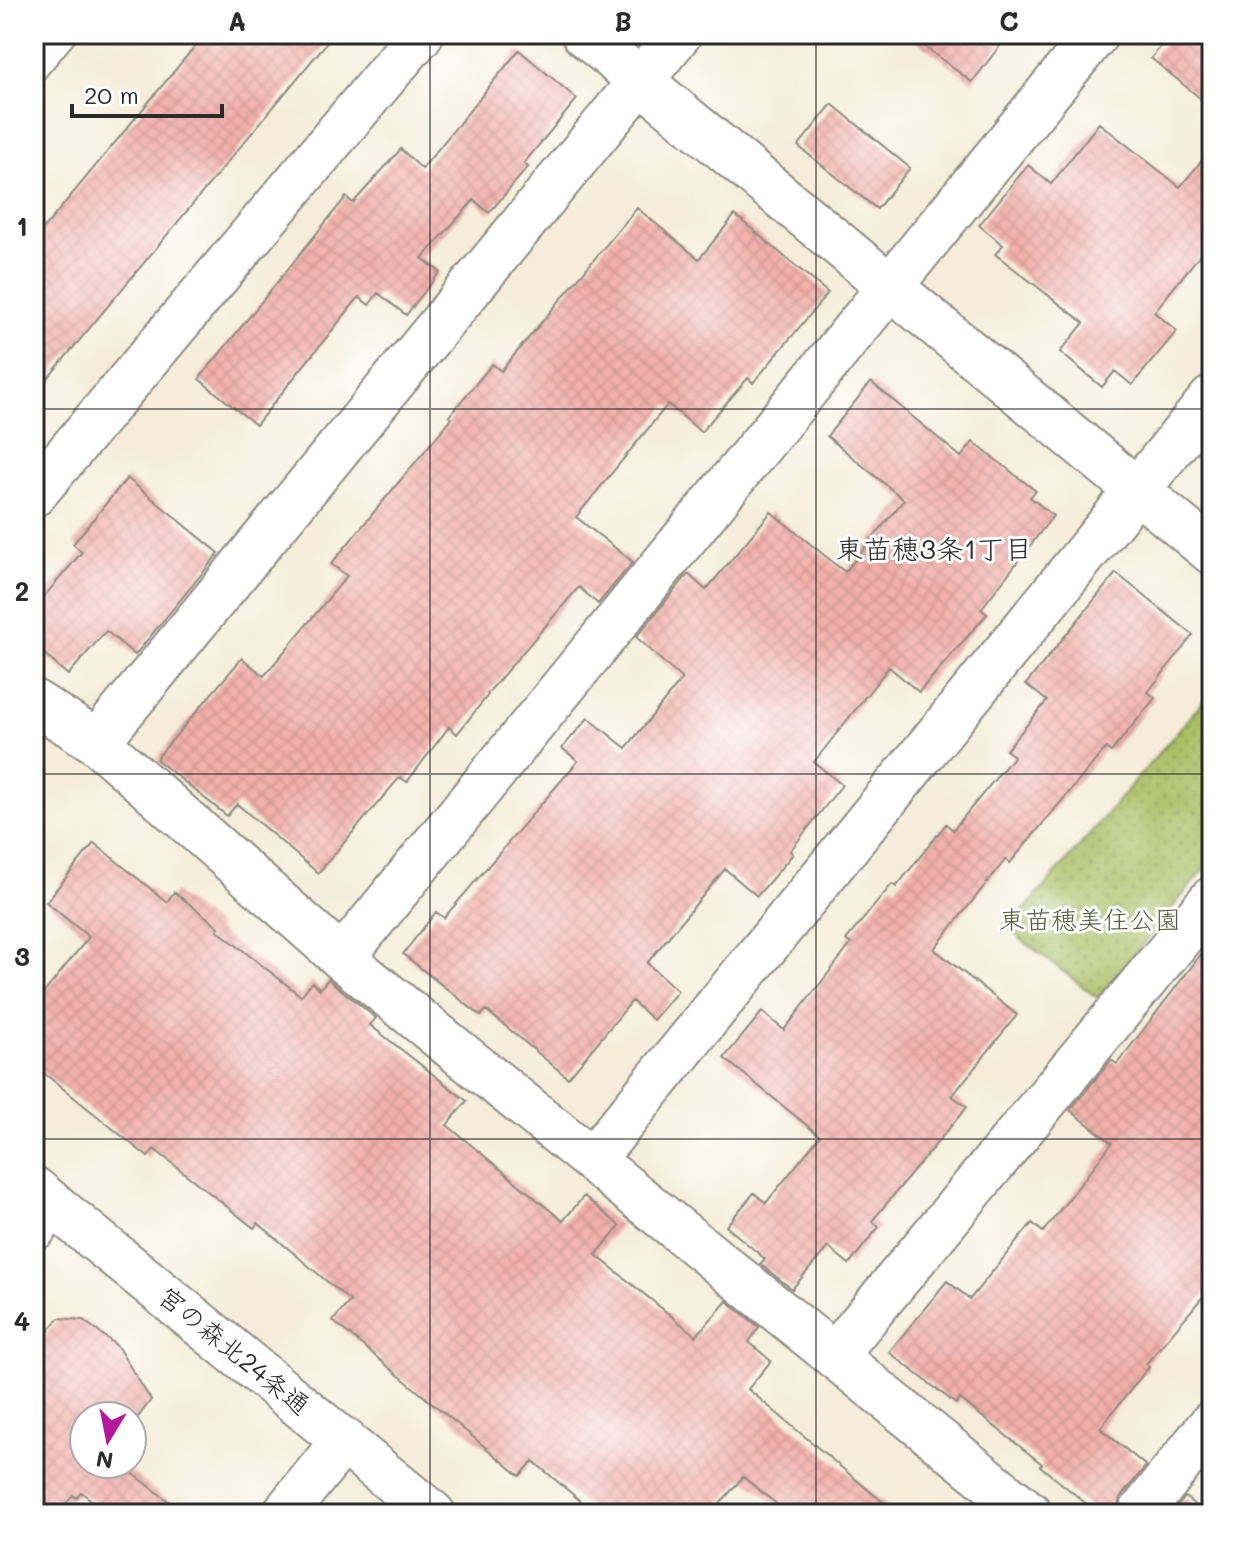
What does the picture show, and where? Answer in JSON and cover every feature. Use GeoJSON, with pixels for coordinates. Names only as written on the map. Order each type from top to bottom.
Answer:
{"type":"FeatureCollection","features":[{"type":"Feature","properties":{"kind":"street"},"geometry":{"type":"LineString","coordinates":[[34,494],[421,34]]}},
{"type":"Feature","properties":{"kind":"street"},"geometry":{"type":"LineString","coordinates":[[584,34],[1212,552]]}},
{"type":"Feature","properties":{"kind":"street"},"geometry":{"type":"LineString","coordinates":[[97,742],[679,34]]}},
{"type":"Feature","properties":{"kind":"street"},"geometry":{"type":"LineString","coordinates":[[342,958],[1096,34]]}},
{"type":"Feature","properties":{"kind":"street"},"geometry":{"type":"LineString","coordinates":[[592,1160],[1212,398]]}},
{"type":"Feature","properties":{"kind":"street"},"geometry":{"type":"LineString","coordinates":[[34,702],[97,742],[342,958],[1030,1514]]}},
{"type":"Feature","properties":{"kind":"street"},"geometry":{"type":"LineString","coordinates":[[834,1356],[1212,899]]}},
{"type":"Feature","properties":{"kind":"street","name":"宮の森北24条通"},"geometry":{"type":"LineString","coordinates":[[40,1207],[344,1440],[433,1514]]}},
{"type":"Feature","properties":{"kind":"street"},"geometry":{"type":"LineString","coordinates":[[1140,1514],[1212,1423]]}},
{"type":"Feature","properties":{"kind":"street"},"geometry":{"type":"LineString","coordinates":[[284,1514],[344,1440]]}},
{"type":"Feature","properties":{"kind":"lane"},"geometry":{"type":"LineString","coordinates":[[34,70],[64,34]]}},
{"type":"Feature","properties":{"kind":"green space","name":"東苗穂美住公園"},"geometry":{"type":"Polygon","coordinates":[[[1212,691],[1212,860],[1098,998],[1008,929],[1212,691]]]}},
{"type":"Feature","properties":{"kind":"building"},"geometry":{"type":"Polygon","coordinates":[[[205,34],[334,34],[34,395],[34,240],[205,34]]]}},
{"type":"Feature","properties":{"kind":"building"},"geometry":{"type":"Polygon","coordinates":[[[908,34],[1009,34],[972,82],[908,34]]]}},
{"type":"Feature","properties":{"kind":"building"},"geometry":{"type":"Polygon","coordinates":[[[1171,34],[1212,34],[1212,108],[1151,58],[1171,34]]]}},
{"type":"Feature","properties":{"kind":"building"},"geometry":{"type":"Polygon","coordinates":[[[519,50],[577,99],[524,163],[528,167],[489,213],[474,200],[422,258],[440,272],[406,315],[378,293],[369,305],[359,297],[256,425],[199,379],[346,197],[353,203],[401,149],[422,169],[519,50]]]}},
{"type":"Feature","properties":{"kind":"building"},"geometry":{"type":"Polygon","coordinates":[[[832,104],[910,168],[877,209],[798,146],[832,104]]]}},
{"type":"Feature","properties":{"kind":"building"},"geometry":{"type":"Polygon","coordinates":[[[1099,123],[1180,187],[1212,148],[1212,240],[1154,312],[1177,331],[1132,385],[1115,371],[1102,387],[1060,352],[1084,323],[995,254],[1003,245],[979,225],[1028,165],[1051,184],[1099,123]]]}},
{"type":"Feature","properties":{"kind":"building"},"geometry":{"type":"Polygon","coordinates":[[[637,208],[699,259],[735,215],[828,293],[753,383],[748,378],[701,432],[668,404],[576,517],[633,562],[598,604],[579,587],[487,694],[457,734],[449,727],[407,782],[400,777],[318,873],[237,804],[227,816],[156,759],[242,658],[264,676],[347,576],[331,564],[452,418],[449,416],[492,364],[501,371],[637,208]]]}},
{"type":"Feature","properties":{"kind":"building"},"geometry":{"type":"Polygon","coordinates":[[[871,382],[961,457],[973,442],[1036,491],[1030,497],[1053,516],[981,609],[987,614],[919,692],[889,667],[814,762],[842,785],[790,851],[793,854],[757,896],[725,869],[647,963],[678,991],[653,1020],[632,1001],[568,1078],[486,1010],[481,1016],[403,954],[436,912],[444,918],[578,761],[562,748],[588,718],[626,748],[682,679],[636,637],[688,574],[706,590],[771,512],[845,572],[904,500],[827,436],[871,382]]]}},
{"type":"Feature","properties":{"kind":"building"},"geometry":{"type":"Polygon","coordinates":[[[127,478],[219,553],[135,655],[106,631],[68,675],[34,645],[34,608],[82,552],[73,544],[127,478]]]}},
{"type":"Feature","properties":{"kind":"building"},"geometry":{"type":"Polygon","coordinates":[[[1116,573],[1193,635],[1148,692],[1155,698],[1111,752],[1106,748],[1010,863],[1006,859],[934,949],[1017,1015],[952,1096],[967,1107],[872,1221],[879,1227],[849,1264],[828,1247],[792,1289],[760,1264],[765,1259],[726,1226],[754,1193],[766,1203],[820,1136],[724,1058],[762,1012],[784,1030],[851,944],[846,940],[892,884],[896,887],[946,824],[953,830],[1014,756],[1006,750],[1047,701],[1026,684],[1116,573]]]}},
{"type":"Feature","properties":{"kind":"building"},"geometry":{"type":"Polygon","coordinates":[[[94,843],[167,902],[174,892],[301,996],[312,982],[320,989],[328,979],[376,1018],[370,1025],[467,1101],[447,1125],[563,1221],[584,1196],[620,1226],[596,1255],[696,1336],[727,1301],[759,1327],[749,1342],[771,1361],[748,1389],[897,1514],[789,1514],[743,1477],[711,1514],[596,1514],[533,1461],[520,1476],[333,1321],[350,1301],[258,1223],[254,1228],[154,1149],[148,1157],[34,1065],[34,1005],[89,937],[46,902],[94,843]]]}},
{"type":"Feature","properties":{"kind":"building"},"geometry":{"type":"Polygon","coordinates":[[[1212,940],[1212,1286],[1146,1364],[1149,1367],[1100,1428],[1146,1466],[1120,1498],[1116,1514],[1099,1514],[960,1399],[956,1404],[889,1352],[947,1281],[970,1299],[1032,1223],[1043,1232],[1112,1143],[1070,1110],[1111,1060],[1117,1064],[1212,940]]]}},
{"type":"Feature","properties":{"kind":"building"},"geometry":{"type":"Polygon","coordinates":[[[59,1318],[83,1320],[117,1346],[151,1400],[148,1404],[148,1400],[68,1400],[68,1480],[141,1480],[185,1514],[109,1514],[81,1492],[76,1498],[73,1495],[58,1514],[34,1514],[34,1350],[59,1318]]]}},
{"type":"Feature","properties":{"kind":"building"},"geometry":{"type":"Polygon","coordinates":[[[1185,1497],[1206,1514],[1172,1514],[1185,1497]]]}},
{"type":"Feature","properties":{"kind":"district","name":"東苗穂3条1丁目"},"geometry":{"type":"Point","coordinates":[934,549]}}]}
